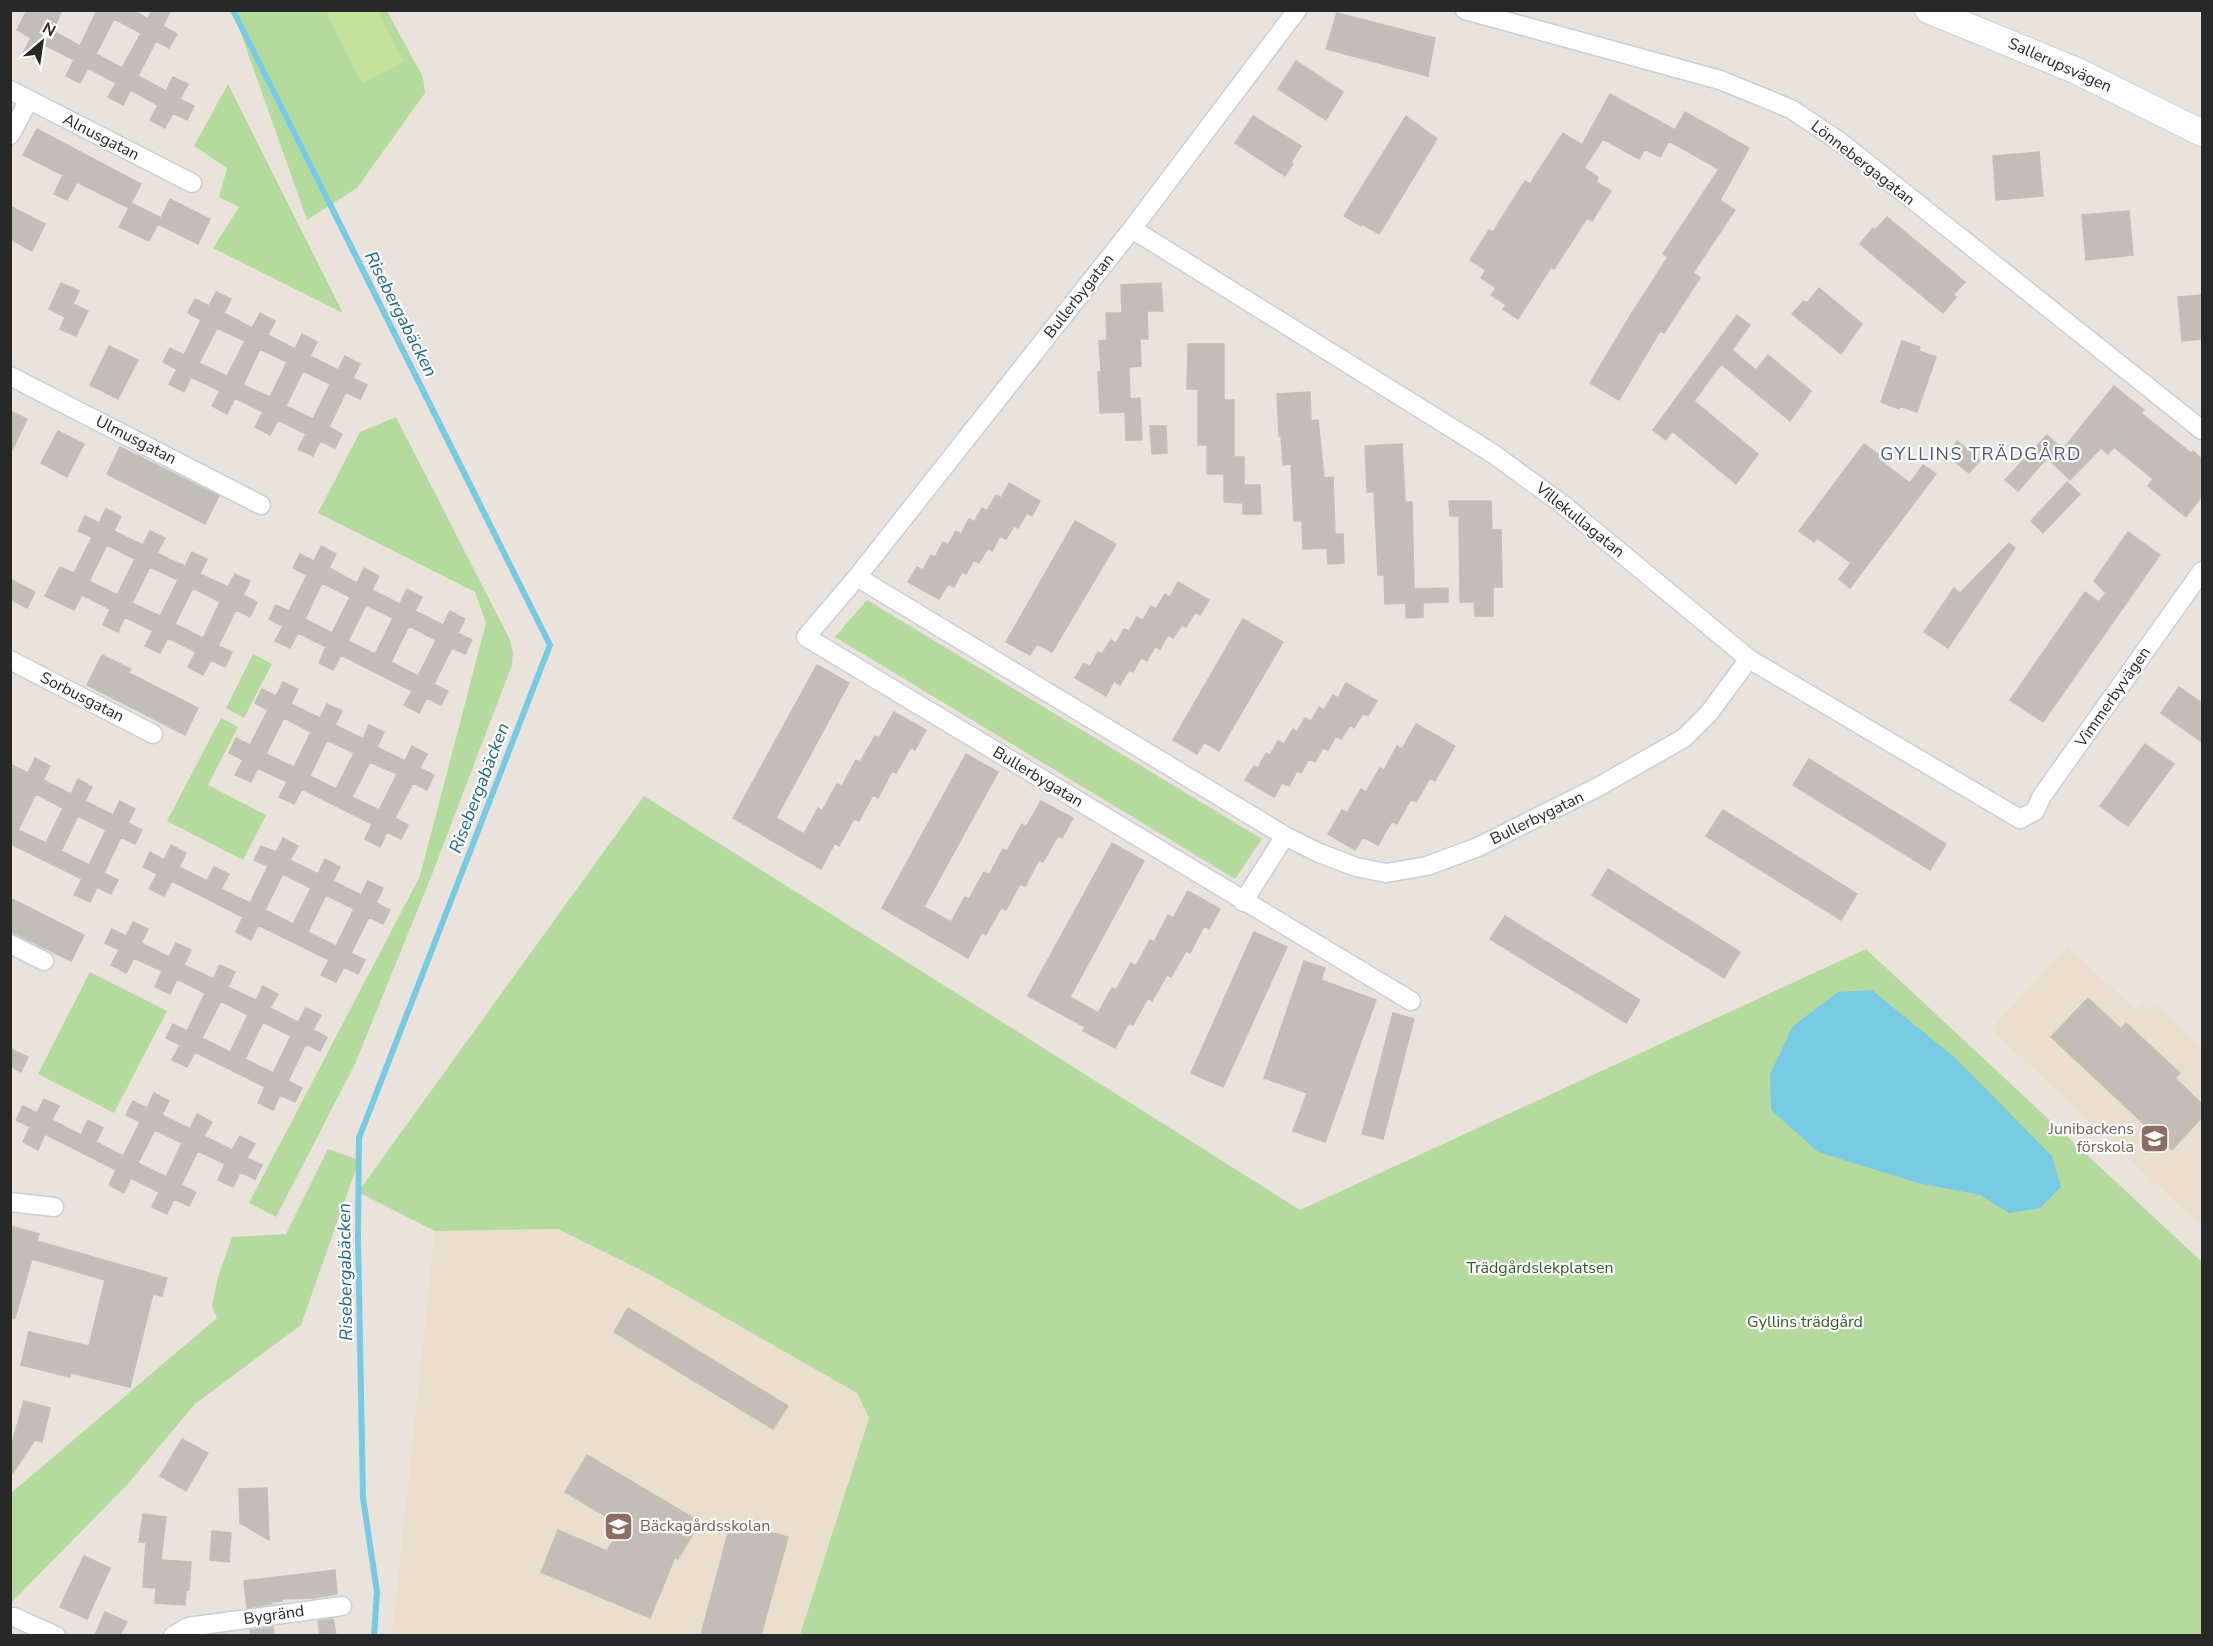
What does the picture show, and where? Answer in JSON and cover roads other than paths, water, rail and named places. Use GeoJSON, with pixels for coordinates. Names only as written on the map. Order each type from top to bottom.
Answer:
{"type":"FeatureCollection","features":[{"type":"Feature","properties":{"kind":"main road","name":"Sallerupsvägen"},"geometry":{"type":"LineString","coordinates":[[1928,10],[2077,71],[2198,130]]}},
{"type":"Feature","properties":{"kind":"street","name":"Bullerbygatan"},"geometry":{"type":"LineString","coordinates":[[1297,10],[1132,229],[806,637],[1411,1001]]}},
{"type":"Feature","properties":{"kind":"street","name":"Lönnebergagatan"},"geometry":{"type":"LineString","coordinates":[[1465,10],[1720,80],[1791,109],[1839,141],[2202,430]]}},
{"type":"Feature","properties":{"kind":"street","name":"Alnusgatan"},"geometry":{"type":"LineString","coordinates":[[10,90],[192,183]]}},
{"type":"Feature","properties":{"kind":"street"},"geometry":{"type":"LineString","coordinates":[[10,135],[29,100]]}},
{"type":"Feature","properties":{"kind":"street","name":"Villekullagatan"},"geometry":{"type":"LineString","coordinates":[[1132,229],[1492,453],[1562,504],[1749,659],[2020,819]]}},
{"type":"Feature","properties":{"kind":"street","name":"Ulmusgatan"},"geometry":{"type":"LineString","coordinates":[[10,376],[261,504]]}},
{"type":"Feature","properties":{"kind":"street","name":"Vimmerbyvägen"},"geometry":{"type":"LineString","coordinates":[[2020,819],[2035,811],[2042,796],[2202,571]]}},
{"type":"Feature","properties":{"kind":"street","name":"Bullerbygatan"},"geometry":{"type":"LineString","coordinates":[[856,577],[1285,836],[1319,854],[1356,867],[1386,873],[1427,866],[1488,842],[1598,787],[1684,738],[1709,713],[1749,659]]}},
{"type":"Feature","properties":{"kind":"street","name":"Sorbusgatan"},"geometry":{"type":"LineString","coordinates":[[10,660],[153,734]]}},
{"type":"Feature","properties":{"kind":"street"},"geometry":{"type":"LineString","coordinates":[[1244,902],[1285,836]]}},
{"type":"Feature","properties":{"kind":"street"},"geometry":{"type":"LineString","coordinates":[[10,944],[44,961]]}},
{"type":"Feature","properties":{"kind":"street"},"geometry":{"type":"LineString","coordinates":[[10,1202],[54,1207]]}},
{"type":"Feature","properties":{"kind":"street","name":"Bygränd"},"geometry":{"type":"LineString","coordinates":[[173,1635],[188,1627],[342,1606]]}},
{"type":"Feature","properties":{"kind":"street"},"geometry":{"type":"LineString","coordinates":[[14,1617],[56,1635]]}},
{"type":"Feature","properties":{"kind":"water"},"geometry":{"type":"Polygon","coordinates":[[[1872,990],[1955,1058],[2052,1156],[2061,1187],[2040,1208],[2009,1213],[1980,1195],[1918,1183],[1818,1152],[1771,1110],[1770,1074],[1793,1026],[1838,992],[1872,990]]]}},
{"type":"Feature","properties":{"kind":"waterway","name":"Risebergabäcken"},"geometry":{"type":"LineString","coordinates":[[233,10],[550,645],[359,1138],[358,1238],[363,1498],[377,1592],[374,1636]]}},
{"type":"Feature","properties":{"kind":"place","name":"Junibackens förskola"},"geometry":{"type":"Point","coordinates":[2155,1138]}},
{"type":"Feature","properties":{"kind":"place","name":"Bäckagårdsskolan"},"geometry":{"type":"Point","coordinates":[619,1526]}},
{"type":"Feature","properties":{"kind":"district","name":"GYLLINS TRÄDGÅRD"},"geometry":{"type":"Point","coordinates":[1981,454]}},
{"type":"Feature","properties":{"kind":"park label","name":"Trädgårdslekplatsen"},"geometry":{"type":"Point","coordinates":[1540,1268]}},
{"type":"Feature","properties":{"kind":"park label","name":"Gyllins trädgård"},"geometry":{"type":"Point","coordinates":[1805,1322]}}]}
